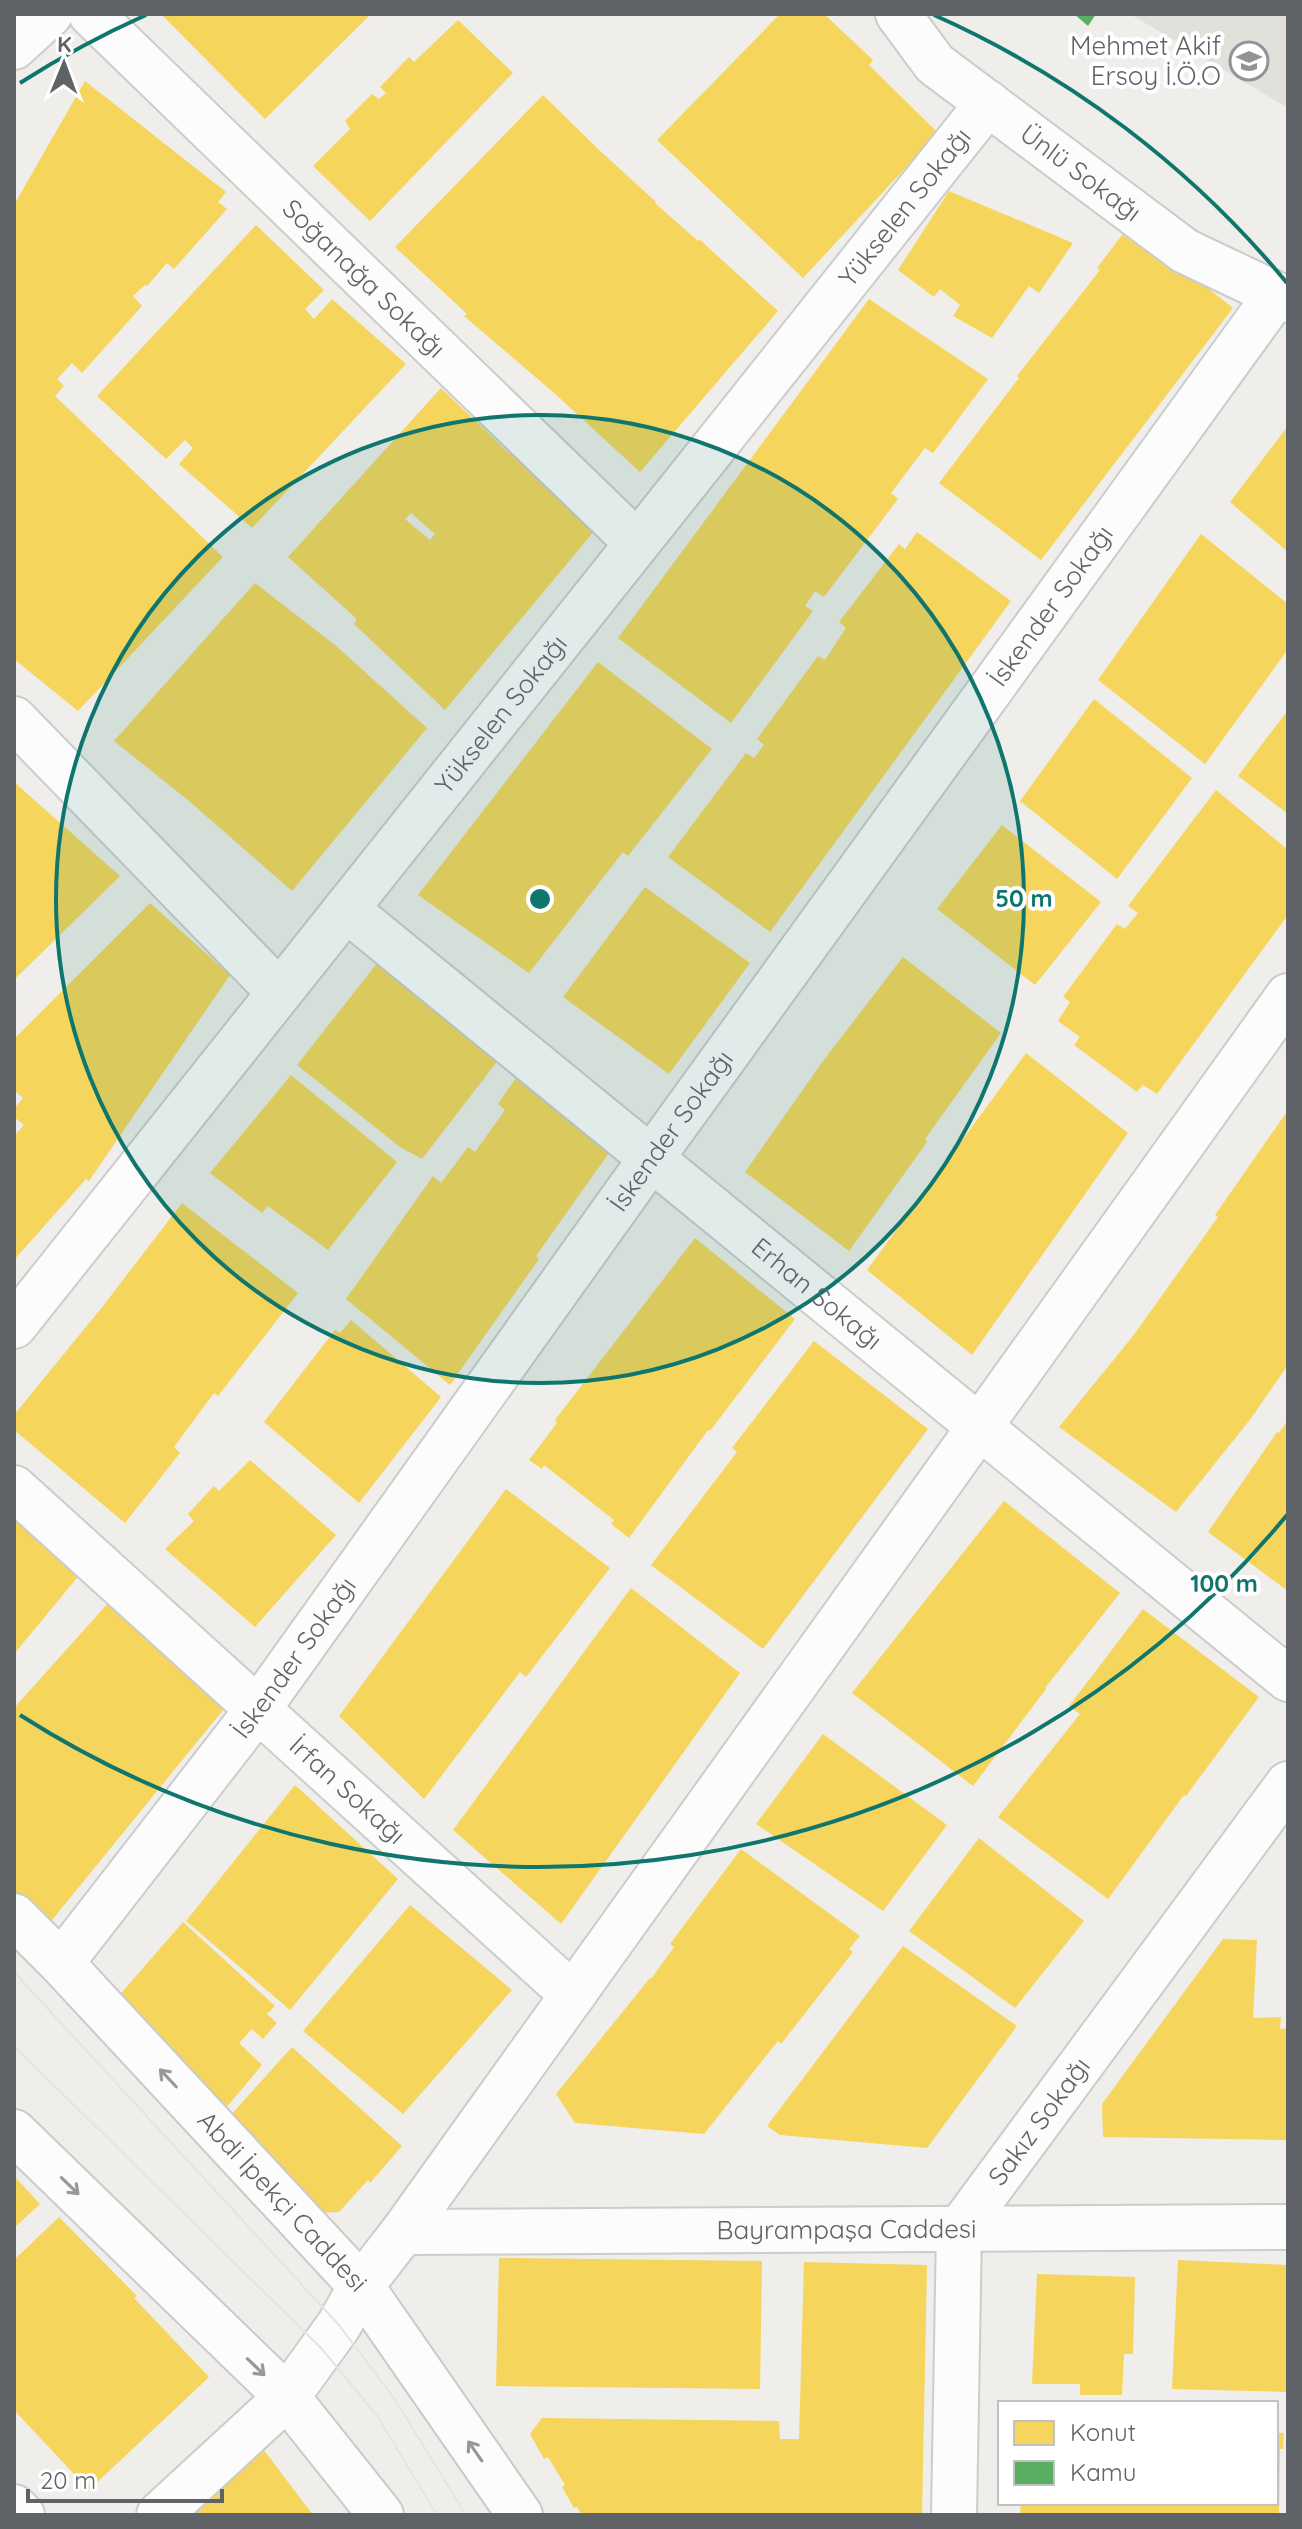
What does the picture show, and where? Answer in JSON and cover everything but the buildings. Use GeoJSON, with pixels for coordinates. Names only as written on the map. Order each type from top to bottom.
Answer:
{"type":"FeatureCollection","features":[{"type":"Feature","properties":{"kind":"street"},"geometry":{"type":"LineString","coordinates":[[14,47],[50,14]]}},
{"type":"Feature","properties":{"kind":"street","name":"Soğanağa Sokağı"},"geometry":{"type":"LineString","coordinates":[[91,14],[637,543]]}},
{"type":"Feature","properties":{"kind":"street","name":"Ünlü Sokağı"},"geometry":{"type":"LineString","coordinates":[[898,14],[935,64],[1185,251],[1282,297]]}},
{"type":"Feature","properties":{"kind":"street","name":"Yükselen Sokağı"},"geometry":{"type":"LineString","coordinates":[[14,1326],[988,103]]}},
{"type":"Feature","properties":{"kind":"street","name":"İskender Sokağı"},"geometry":{"type":"LineString","coordinates":[[61,1963],[258,1709],[650,1160],[1282,297]]}},
{"type":"Feature","properties":{"kind":"street"},"geometry":{"type":"LineString","coordinates":[[14,719],[279,992]]}},
{"type":"Feature","properties":{"kind":"street","name":"Erhan Sokağı"},"geometry":{"type":"LineString","coordinates":[[346,909],[1288,1679]]}},
{"type":"Feature","properties":{"kind":"street"},"geometry":{"type":"LineString","coordinates":[[159,2515],[287,2397],[339,2325],[361,2286],[403,2232],[1288,996]]}},
{"type":"Feature","properties":{"kind":"street","name":"İrfan Sokağı"},"geometry":{"type":"LineString","coordinates":[[14,1488],[573,1995]]}},
{"type":"Feature","properties":{"kind":"street","name":"Sakız Sokağı"},"geometry":{"type":"LineString","coordinates":[[959,2230],[1288,1784]]}},
{"type":"Feature","properties":{"kind":"street"},"geometry":{"type":"LineString","coordinates":[[1245,1842],[1288,1842]]}},
{"type":"Feature","properties":{"kind":"street","name":"Abdi İpekçi Caddesi"},"geometry":{"type":"LineString","coordinates":[[14,1916],[361,2286],[520,2515]]}},
{"type":"Feature","properties":{"kind":"street"},"geometry":{"type":"LineString","coordinates":[[14,2132],[287,2397],[381,2515]]}},
{"type":"Feature","properties":{"kind":"street","name":"Bayrampaşa Caddesi"},"geometry":{"type":"LineString","coordinates":[[403,2232],[1288,2227]]}},
{"type":"Feature","properties":{"kind":"street"},"geometry":{"type":"LineString","coordinates":[[954,2515],[959,2230]]}},
{"type":"Feature","properties":{"kind":"street"},"geometry":{"type":"LineString","coordinates":[[14,2507],[22,2515]]}},
{"type":"Feature","properties":{"kind":"shaded area","name":"Mehmet Akif Ersoy İ.Ö.O"},"geometry":{"type":"Polygon","coordinates":[[[1130,14],[1288,14],[1288,108],[1130,14]]]}},
{"type":"Feature","properties":{"kind":"tram line"},"geometry":{"type":"LineString","coordinates":[[14,1972],[339,2325],[394,2398],[466,2515]]}},
{"type":"Feature","properties":{"kind":"tram line"},"geometry":{"type":"LineString","coordinates":[[14,2046],[321,2348],[378,2417],[437,2515]]}},
{"type":"Feature","properties":{"kind":"place","name":"Mehmet Akif Ersoy İ.Ö.O"},"geometry":{"type":"Point","coordinates":[1249,61]}}]}
